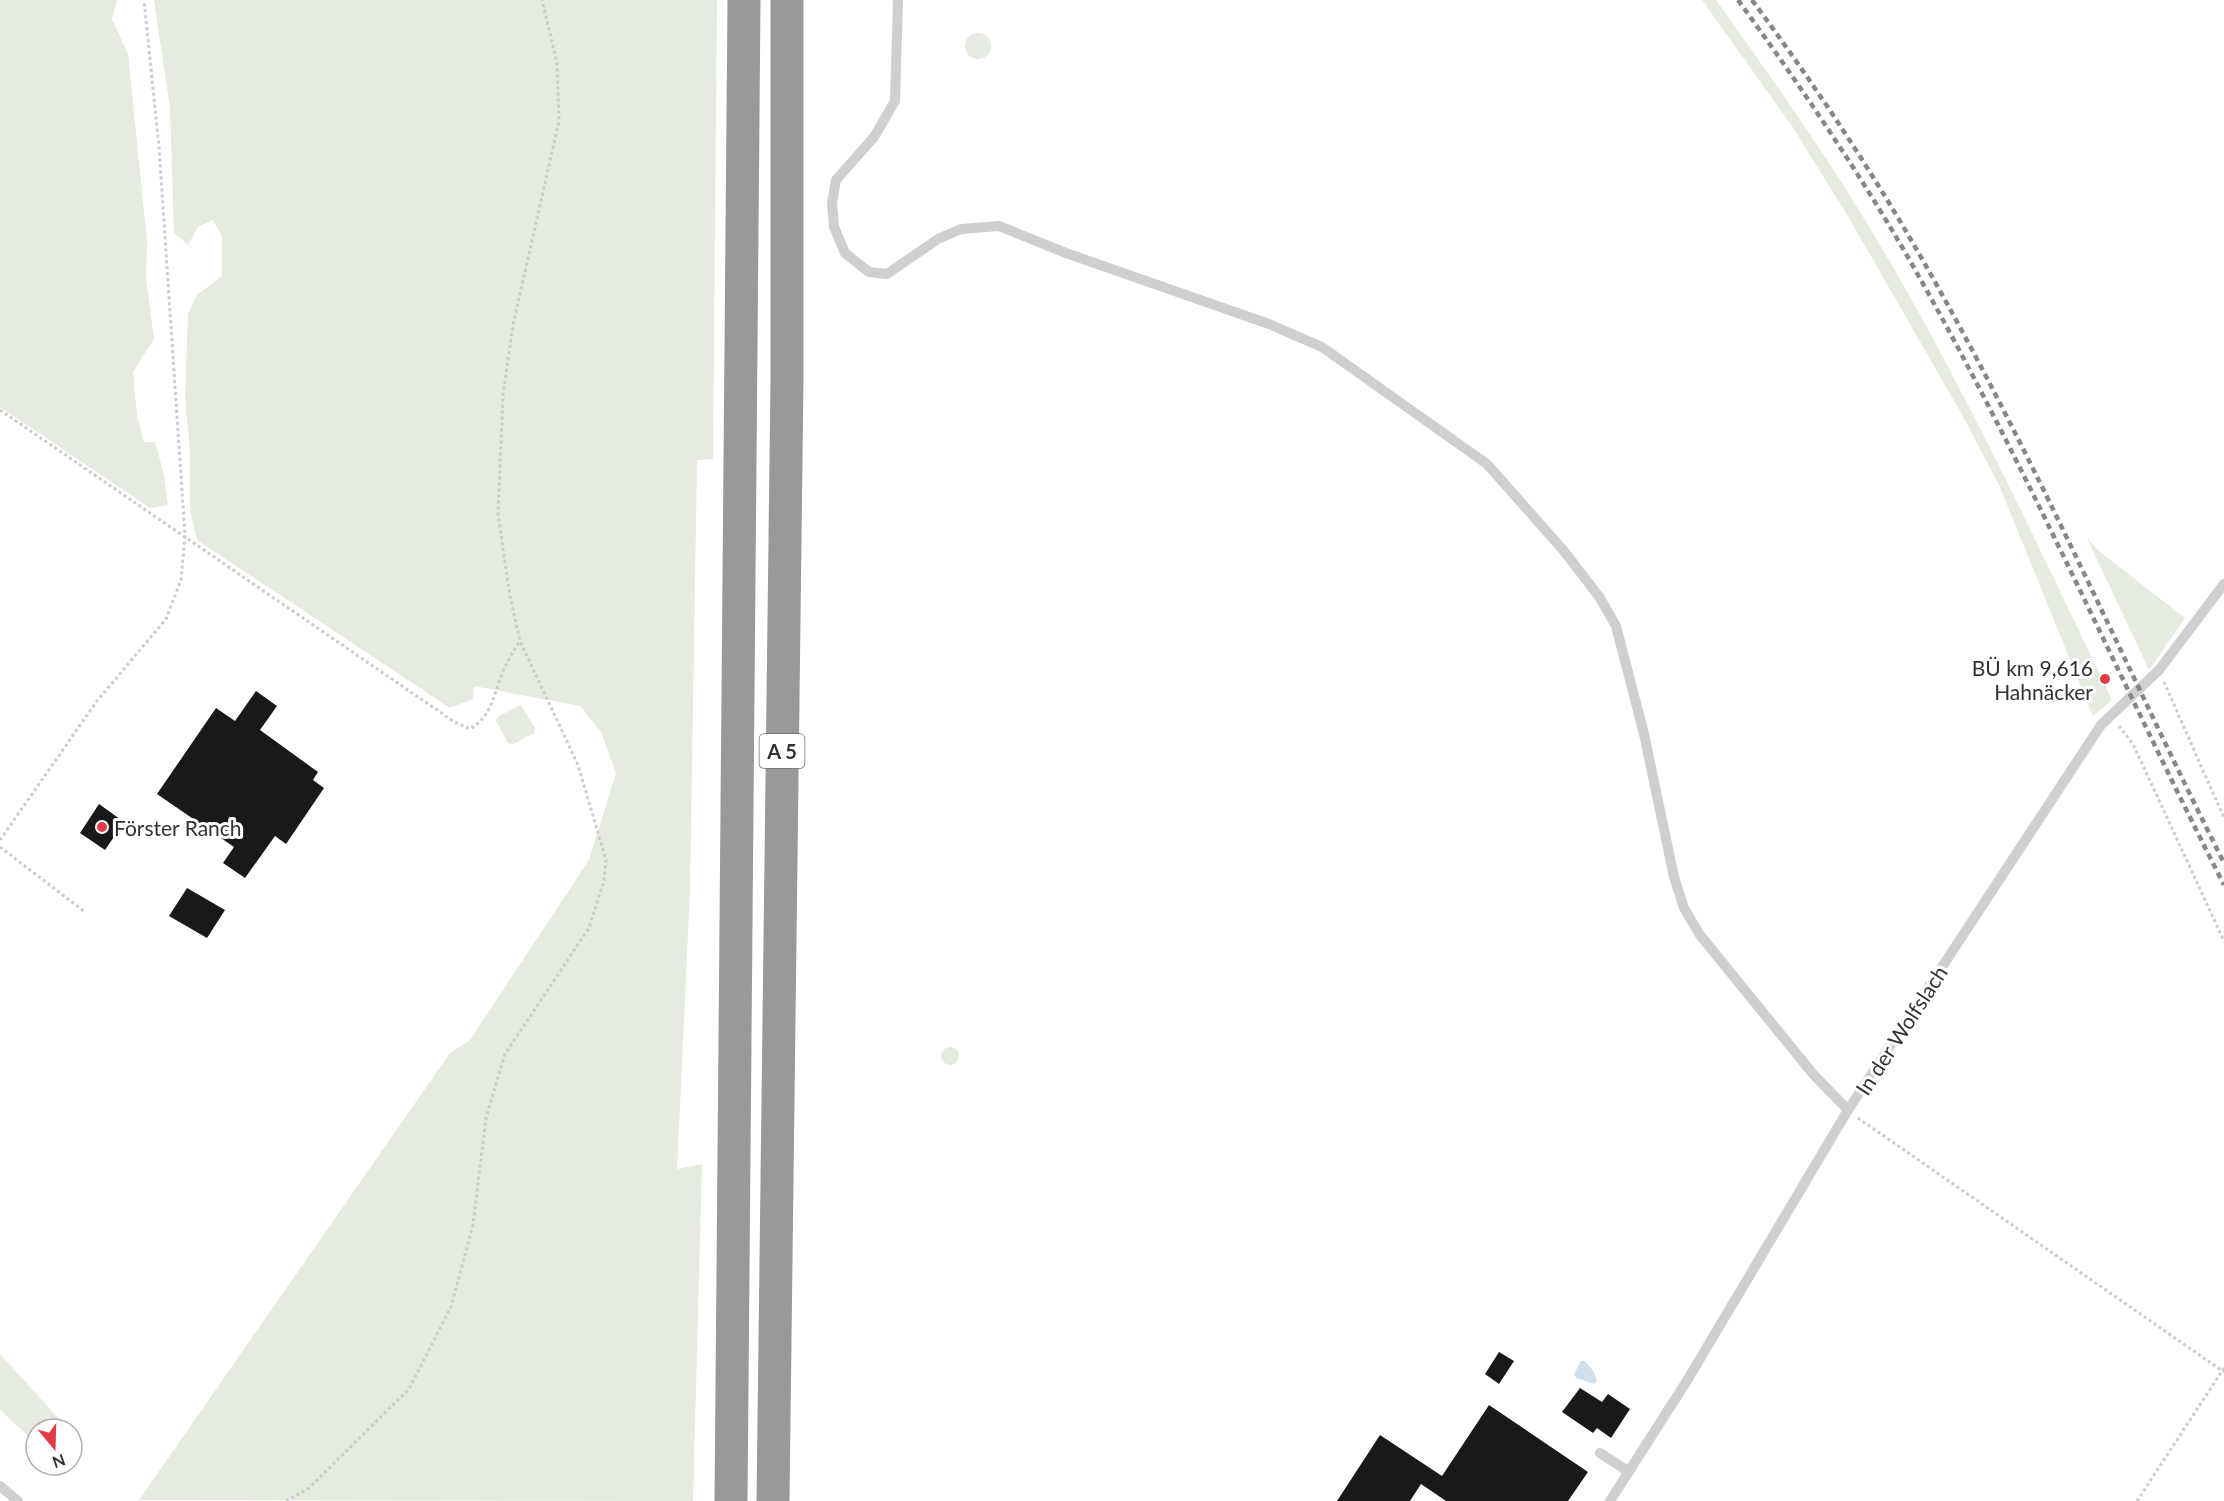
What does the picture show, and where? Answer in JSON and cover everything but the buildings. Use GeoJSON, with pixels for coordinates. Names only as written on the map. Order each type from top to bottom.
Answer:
{"type":"FeatureCollection","features":[{"type":"Feature","properties":{"kind":"highway","name":"A 5"},"geometry":{"type":"LineString","coordinates":[[731,1501],[744,0]]}},
{"type":"Feature","properties":{"kind":"highway","name":"A 5"},"geometry":{"type":"LineString","coordinates":[[773,1501],[787,391],[787,0]]}},
{"type":"Feature","properties":{"kind":"lane"},"geometry":{"type":"LineString","coordinates":[[898,0],[895,101],[874,137],[836,180],[832,203],[834,227],[845,253],[869,272],[887,274],[938,238],[961,229],[999,226],[1066,253],[1269,324],[1322,347],[1487,464],[1564,551],[1600,598],[1616,626],[1641,723],[1674,878],[1689,917],[1700,935],[1813,1074],[1848,1110]]}},
{"type":"Feature","properties":{"kind":"lane","name":"In der Wolfslach"},"geometry":{"type":"LineString","coordinates":[[1610,1501],[1688,1379],[1848,1110],[2101,725],[2159,670],[2224,584]]}},
{"type":"Feature","properties":{"kind":"lane"},"geometry":{"type":"LineString","coordinates":[[1600,1453],[1629,1472]]}},
{"type":"Feature","properties":{"kind":"lane"},"geometry":{"type":"LineString","coordinates":[[0,1486],[18,1501]]}},
{"type":"Feature","properties":{"kind":"path"},"geometry":{"type":"LineString","coordinates":[[0,840],[97,701],[166,619],[181,580],[185,536],[159,147],[144,0]]}},
{"type":"Feature","properties":{"kind":"path"},"geometry":{"type":"LineString","coordinates":[[286,1501],[309,1488],[409,1389],[451,1307],[473,1225],[486,1118],[505,1054],[589,928],[604,881],[606,860],[578,765],[541,692],[520,641],[510,596],[498,514],[503,395],[513,325],[559,121],[557,63],[542,0]]}},
{"type":"Feature","properties":{"kind":"path"},"geometry":{"type":"LineString","coordinates":[[0,410],[453,720],[470,729],[487,714],[509,657],[520,641]]}},
{"type":"Feature","properties":{"kind":"path"},"geometry":{"type":"LineString","coordinates":[[2159,670],[2224,818]]}},
{"type":"Feature","properties":{"kind":"path"},"geometry":{"type":"LineString","coordinates":[[2111,715],[2133,744],[2224,941]]}},
{"type":"Feature","properties":{"kind":"path"},"geometry":{"type":"LineString","coordinates":[[0,847],[85,912]]}},
{"type":"Feature","properties":{"kind":"path"},"geometry":{"type":"LineString","coordinates":[[1848,1110],[2224,1370],[2137,1501]]}},
{"type":"Feature","properties":{"kind":"shaded area"},"geometry":{"type":"Polygon","coordinates":[[[0,0],[117,0],[112,19],[128,54],[147,241],[146,278],[154,339],[133,372],[137,415],[144,442],[155,442],[164,475],[168,505],[150,508],[0,407],[0,0]]]}},
{"type":"Feature","properties":{"kind":"shaded area"},"geometry":{"type":"Polygon","coordinates":[[[154,0],[717,0],[713,459],[697,460],[690,891],[677,1169],[702,1164],[693,1501],[139,1500],[450,1053],[470,1040],[589,860],[616,773],[601,732],[580,706],[474,686],[473,699],[450,708],[197,540],[190,511],[190,451],[185,398],[188,314],[197,295],[222,276],[222,236],[213,220],[198,227],[188,245],[174,233],[170,109],[154,0]]]}},
{"type":"Feature","properties":{"kind":"shaded area"},"geometry":{"type":"Polygon","coordinates":[[[1702,0],[1716,0],[1784,96],[1849,194],[1921,317],[1988,443],[2112,700],[2093,716],[1999,485],[1961,413],[1849,218],[1792,126],[1702,0]]]}},
{"type":"Feature","properties":{"kind":"shaded area"},"geometry":{"type":"Polygon","coordinates":[[[978,33],[987,37],[991,46],[987,55],[978,59],[969,55],[965,46],[969,37],[978,33]]]}},
{"type":"Feature","properties":{"kind":"shaded area"},"geometry":{"type":"Polygon","coordinates":[[[2087,538],[2100,552],[2185,618],[2149,670],[2087,538]]]}},
{"type":"Feature","properties":{"kind":"shaded area"},"geometry":{"type":"Polygon","coordinates":[[[521,705],[535,728],[534,733],[513,744],[508,743],[496,721],[497,717],[521,705]]]}},
{"type":"Feature","properties":{"kind":"shaded area"},"geometry":{"type":"Polygon","coordinates":[[[946,1047],[954,1047],[959,1052],[957,1063],[946,1065],[941,1060],[941,1052],[946,1047]]]}},
{"type":"Feature","properties":{"kind":"shaded area"},"geometry":{"type":"Polygon","coordinates":[[[0,1354],[57,1417],[24,1417],[24,1432],[0,1410],[0,1354]]]}},
{"type":"Feature","properties":{"kind":"water"},"geometry":{"type":"Polygon","coordinates":[[[1581,1361],[1585,1361],[1594,1372],[1597,1381],[1594,1384],[1576,1378],[1574,1374],[1581,1361]]]}},
{"type":"Feature","properties":{"kind":"railway"},"geometry":{"type":"LineString","coordinates":[[1738,0],[1848,160],[1909,259],[2032,491],[2224,885]]}},
{"type":"Feature","properties":{"kind":"railway"},"geometry":{"type":"LineString","coordinates":[[1752,0],[1818,92],[1859,155],[1960,327],[2038,479],[2224,863]]}},
{"type":"Feature","properties":{"kind":"place","name":"BÜ km 9,616 Hahnäcker"},"geometry":{"type":"Point","coordinates":[2105,679]}},
{"type":"Feature","properties":{"kind":"place","name":"Förster Ranch"},"geometry":{"type":"Point","coordinates":[102,827]}}]}
